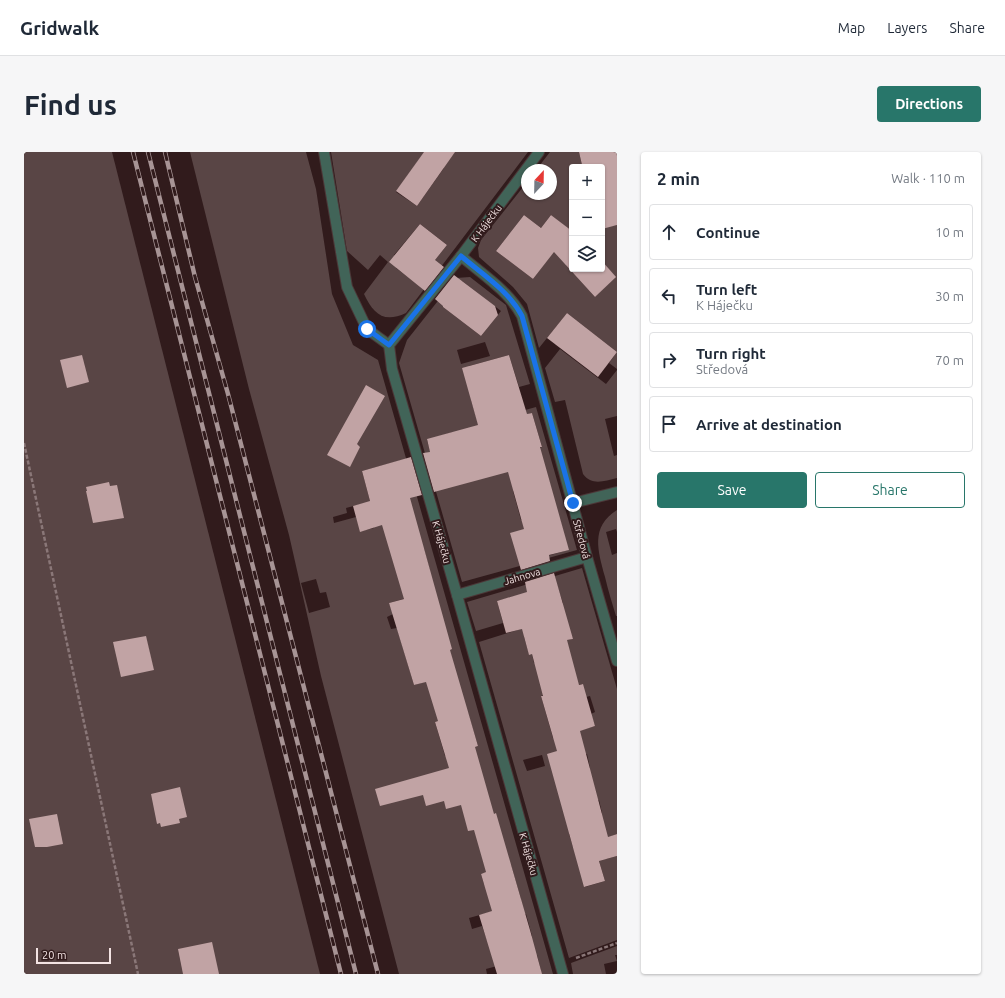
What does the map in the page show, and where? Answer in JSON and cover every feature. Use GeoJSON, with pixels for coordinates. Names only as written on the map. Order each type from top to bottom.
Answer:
{"type":"FeatureCollection","features":[{"type":"Feature","properties":{"kind":"street"},"geometry":{"type":"LineString","coordinates":[[324,152],[347,287],[367,329],[389,345]]}},
{"type":"Feature","properties":{"kind":"street","name":"K Háječku"},"geometry":{"type":"LineString","coordinates":[[539,152],[461,256],[389,345],[392,369],[562,969]]}},
{"type":"Feature","properties":{"kind":"street","name":"Středová"},"geometry":{"type":"LineString","coordinates":[[461,256],[508,296],[517,305],[522,316],[587,557],[617,661]]}},
{"type":"Feature","properties":{"kind":"street"},"geometry":{"type":"LineString","coordinates":[[573,503],[617,492]]}},
{"type":"Feature","properties":{"kind":"street","name":"Jahnova"},"geometry":{"type":"LineString","coordinates":[[457,595],[587,557]]}},
{"type":"Feature","properties":{"kind":"path"},"geometry":{"type":"LineString","coordinates":[[24,443],[138,974]]}},
{"type":"Feature","properties":{"kind":"path"},"geometry":{"type":"LineString","coordinates":[[562,969],[617,943]]}},
{"type":"Feature","properties":{"kind":"shaded area"},"geometry":{"type":"Polygon","coordinates":[[[24,152],[112,152],[320,974],[24,974],[24,152]]]}},
{"type":"Feature","properties":{"kind":"shaded area"},"geometry":{"type":"Polygon","coordinates":[[[190,152],[306,152],[316,189],[332,294],[353,345],[378,360],[553,974],[538,974],[541,971],[537,955],[486,969],[487,974],[399,974],[321,676],[289,535],[249,389],[190,152]],[[402,460],[362,471],[370,501],[402,460]],[[365,503],[346,508],[347,513],[333,517],[334,523],[356,517],[361,531],[374,528],[365,503]],[[424,549],[399,580],[430,571],[424,549]],[[316,579],[301,583],[309,613],[330,607],[326,592],[320,593],[316,579]],[[435,590],[389,603],[393,614],[387,617],[391,629],[397,628],[414,685],[456,673],[443,627],[435,590]],[[468,713],[435,722],[445,756],[478,746],[468,713]],[[511,865],[481,874],[484,884],[497,906],[521,899],[511,865]],[[505,908],[469,918],[472,929],[482,926],[487,940],[506,944],[532,936],[526,914],[509,918],[505,908]]]}},
{"type":"Feature","properties":{"kind":"shaded area"},"geometry":{"type":"Polygon","coordinates":[[[331,152],[528,152],[406,313],[391,317],[380,315],[371,307],[364,294],[388,262],[380,255],[368,270],[347,251],[331,152]],[[423,154],[396,192],[417,206],[444,168],[423,154]],[[420,224],[394,255],[401,262],[396,268],[416,283],[447,245],[420,224]]]}},
{"type":"Feature","properties":{"kind":"shaded area"},"geometry":{"type":"Polygon","coordinates":[[[550,152],[579,152],[582,164],[569,164],[569,229],[551,215],[541,228],[524,215],[496,251],[533,279],[569,231],[569,262],[566,265],[569,268],[569,272],[572,272],[595,297],[615,277],[605,265],[605,191],[611,226],[617,225],[617,352],[567,313],[539,348],[527,304],[513,287],[479,257],[478,248],[481,240],[521,190],[521,200],[557,200],[557,164],[541,164],[550,152]]]}},
{"type":"Feature","properties":{"kind":"shaded area"},"geometry":{"type":"Polygon","coordinates":[[[470,277],[506,305],[530,384],[519,387],[509,355],[469,366],[471,400],[478,423],[536,407],[577,550],[462,582],[399,363],[407,340],[456,278],[470,277]],[[462,281],[443,307],[481,336],[501,311],[462,281]],[[485,342],[457,350],[461,364],[490,356],[485,342]],[[532,413],[478,426],[527,451],[542,447],[532,413]],[[453,432],[427,440],[441,490],[453,432]],[[549,481],[513,491],[521,520],[557,510],[549,481]],[[560,519],[519,564],[568,550],[560,519]]]}},
{"type":"Feature","properties":{"kind":"shaded area"},"geometry":{"type":"Polygon","coordinates":[[[560,349],[606,384],[617,370],[617,416],[605,419],[614,456],[617,455],[617,478],[598,482],[590,480],[583,474],[565,400],[555,402],[545,368],[560,349]]]}},
{"type":"Feature","properties":{"kind":"shaded area"},"geometry":{"type":"Polygon","coordinates":[[[617,352],[617,369],[609,363],[617,352]]]}},
{"type":"Feature","properties":{"kind":"shaded area"},"geometry":{"type":"Polygon","coordinates":[[[617,510],[617,532],[616,529],[606,532],[612,555],[617,553],[616,616],[600,558],[598,540],[599,532],[603,524],[608,517],[617,510]]]}},
{"type":"Feature","properties":{"kind":"shaded area"},"geometry":{"type":"Polygon","coordinates":[[[582,568],[617,689],[617,834],[601,840],[606,859],[617,856],[617,940],[569,958],[479,642],[524,628],[524,637],[529,654],[532,654],[534,663],[544,661],[567,640],[573,639],[553,606],[563,603],[557,585],[497,601],[503,623],[476,631],[467,602],[582,568]],[[582,684],[541,696],[553,738],[595,726],[591,714],[595,712],[590,696],[586,697],[582,684]],[[587,754],[551,764],[599,814],[602,813],[599,800],[596,801],[587,770],[590,768],[587,754]],[[542,755],[523,760],[527,771],[545,766],[542,755]],[[588,829],[569,834],[573,847],[591,842],[588,829]],[[594,844],[585,887],[605,881],[594,844]]]}},
{"type":"Feature","properties":{"kind":"shaded area"},"geometry":{"type":"Polygon","coordinates":[[[617,946],[617,955],[615,955],[617,961],[604,964],[606,974],[573,974],[571,963],[617,946]]]}},
{"type":"Feature","properties":{"kind":"building"},"geometry":{"type":"Polygon","coordinates":[[[424,152],[455,152],[417,206],[396,191],[424,152]]]}},
{"type":"Feature","properties":{"kind":"building"},"geometry":{"type":"Polygon","coordinates":[[[579,152],[617,152],[617,225],[605,228],[605,164],[582,164],[579,152]]]}},
{"type":"Feature","properties":{"kind":"building"},"geometry":{"type":"Polygon","coordinates":[[[524,215],[541,228],[551,215],[569,229],[569,268],[554,252],[533,279],[496,251],[524,215]]]}},
{"type":"Feature","properties":{"kind":"building"},"geometry":{"type":"Polygon","coordinates":[[[420,224],[447,245],[435,260],[444,267],[425,291],[389,262],[420,224]]]}},
{"type":"Feature","properties":{"kind":"building"},"geometry":{"type":"Polygon","coordinates":[[[605,264],[616,277],[595,297],[572,272],[605,272],[605,264]]]}},
{"type":"Feature","properties":{"kind":"building"},"geometry":{"type":"Polygon","coordinates":[[[454,275],[495,306],[498,315],[481,336],[443,307],[435,299],[454,275]]]}},
{"type":"Feature","properties":{"kind":"building"},"geometry":{"type":"Polygon","coordinates":[[[567,313],[617,352],[598,377],[547,338],[567,313]]]}},
{"type":"Feature","properties":{"kind":"building"},"geometry":{"type":"Polygon","coordinates":[[[82,355],[89,382],[67,388],[60,360],[82,355]]]}},
{"type":"Feature","properties":{"kind":"building"},"geometry":{"type":"Polygon","coordinates":[[[509,355],[527,414],[532,413],[569,550],[549,555],[550,561],[521,570],[510,533],[524,529],[508,472],[434,492],[423,453],[430,452],[427,439],[478,425],[462,368],[509,355]]]}},
{"type":"Feature","properties":{"kind":"building"},"geometry":{"type":"Polygon","coordinates":[[[366,385],[385,396],[357,444],[360,447],[350,467],[327,455],[366,385]]]}},
{"type":"Feature","properties":{"kind":"building"},"geometry":{"type":"Polygon","coordinates":[[[411,457],[422,495],[410,498],[452,649],[450,650],[478,746],[475,747],[494,814],[496,813],[542,974],[497,974],[479,915],[492,911],[481,874],[486,872],[474,830],[468,831],[461,805],[446,809],[444,801],[426,806],[423,795],[380,806],[375,789],[449,768],[435,722],[438,721],[426,682],[414,685],[389,603],[404,599],[382,525],[360,532],[353,506],[370,501],[362,471],[411,457]]]}},
{"type":"Feature","properties":{"kind":"building"},"geometry":{"type":"Polygon","coordinates":[[[109,482],[110,486],[117,485],[124,518],[93,523],[86,487],[109,482]]]}},
{"type":"Feature","properties":{"kind":"building"},"geometry":{"type":"Polygon","coordinates":[[[554,573],[573,639],[567,640],[579,685],[583,684],[595,726],[580,731],[608,837],[617,834],[617,856],[599,861],[605,881],[584,887],[547,754],[557,751],[541,696],[543,696],[532,654],[529,655],[522,629],[506,633],[497,601],[527,592],[525,582],[554,573]]]}},
{"type":"Feature","properties":{"kind":"building"},"geometry":{"type":"Polygon","coordinates":[[[146,636],[154,670],[121,677],[113,642],[146,636]]]}},
{"type":"Feature","properties":{"kind":"building"},"geometry":{"type":"Polygon","coordinates":[[[180,787],[187,817],[179,819],[180,823],[161,827],[160,823],[157,824],[151,794],[180,787]]]}},
{"type":"Feature","properties":{"kind":"building"},"geometry":{"type":"Polygon","coordinates":[[[57,814],[63,844],[47,847],[35,847],[29,819],[57,814]]]}},
{"type":"Feature","properties":{"kind":"building"},"geometry":{"type":"Polygon","coordinates":[[[212,942],[219,974],[183,974],[178,949],[212,942]]]}},
{"type":"Feature","properties":{"kind":"railway"},"geometry":{"type":"LineString","coordinates":[[133,152],[341,974]]}},
{"type":"Feature","properties":{"kind":"railway"},"geometry":{"type":"LineString","coordinates":[[148,152],[356,974]]}},
{"type":"Feature","properties":{"kind":"railway"},"geometry":{"type":"LineString","coordinates":[[165,152],[195,277],[228,394],[378,974]]}},
{"type":"Feature","properties":{"kind":"route"},"geometry":{"type":"LineString","coordinates":[[367,329],[389,345],[461,256],[508,296],[517,305],[522,316],[573,503]]}}]}
